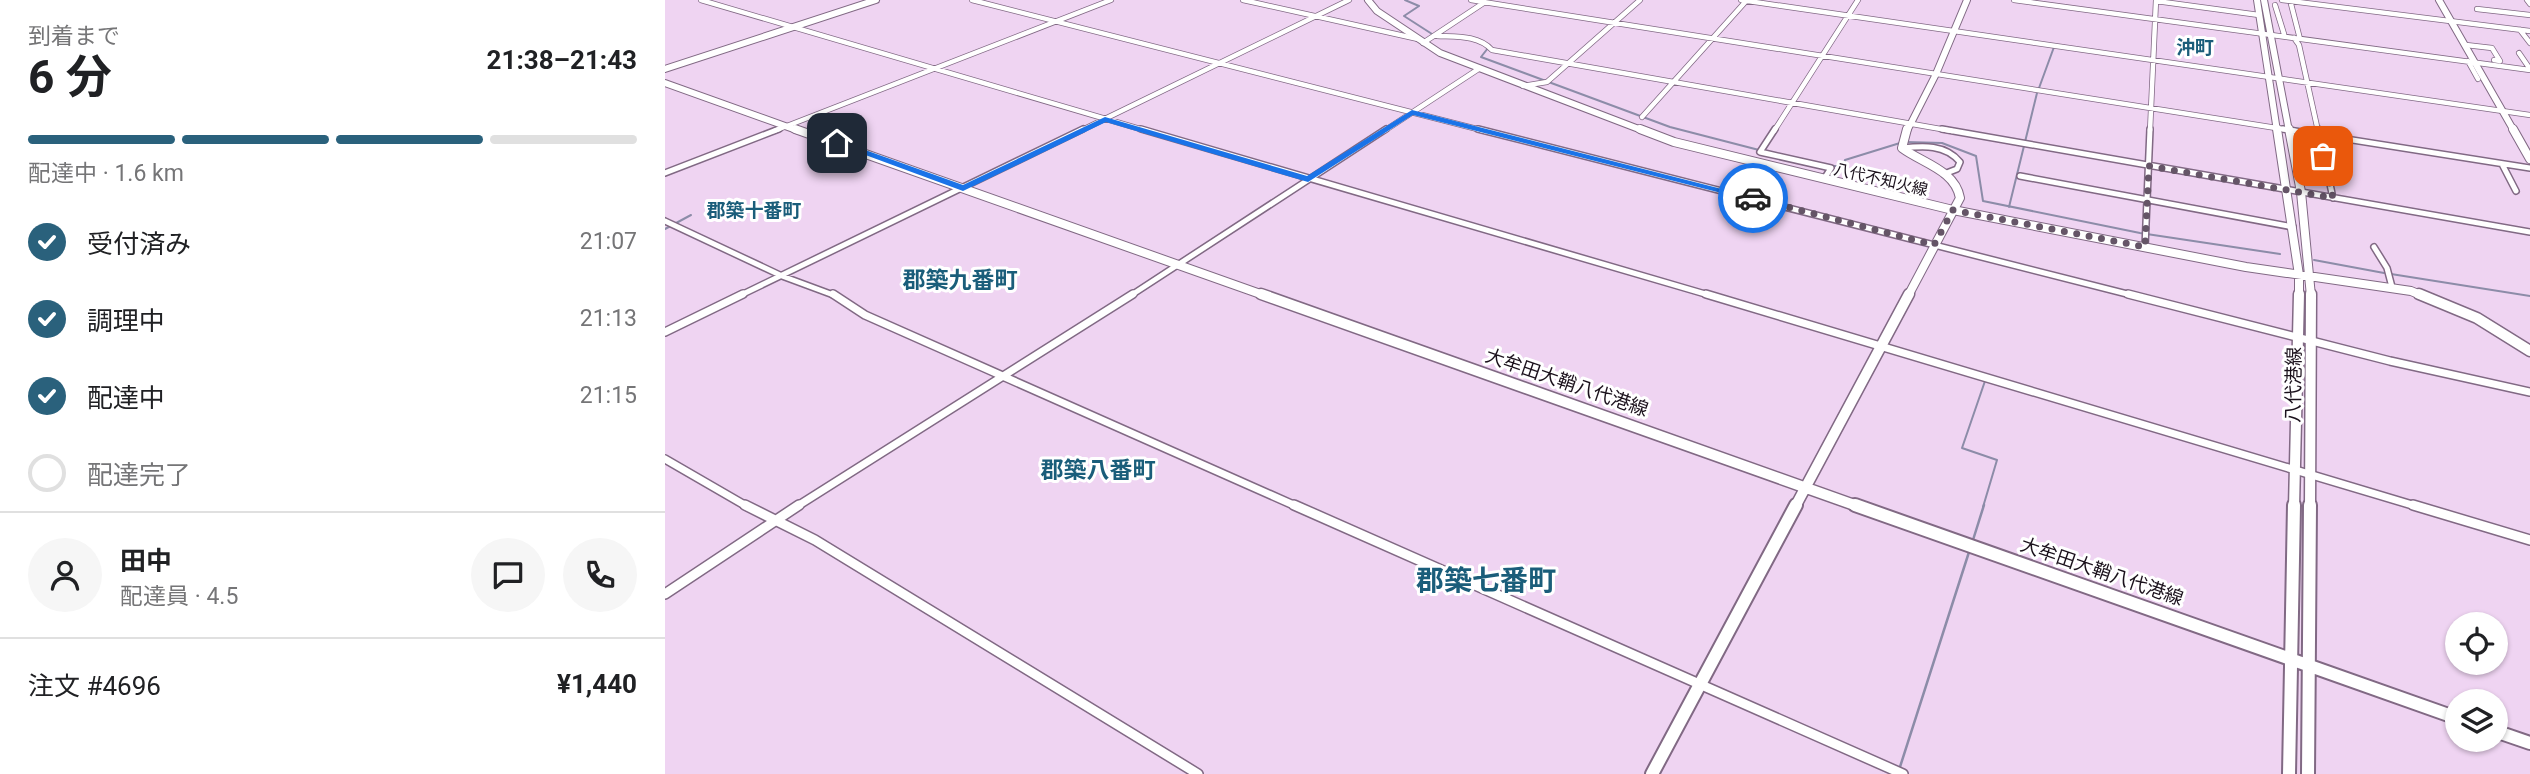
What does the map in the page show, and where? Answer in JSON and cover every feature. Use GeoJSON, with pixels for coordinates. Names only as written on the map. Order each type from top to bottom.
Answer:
{"type":"FeatureCollection","features":[{"type":"Feature","properties":{"kind":"main road"},"geometry":{"type":"LineString","coordinates":[[665,69],[876,0]]}},
{"type":"Feature","properties":{"kind":"main road","name":"八代不知火線"},"geometry":{"type":"LineString","coordinates":[[1368,0],[1377,11],[1440,53],[1674,142],[1953,210],[2299,275],[2392,287],[2433,299],[2477,317],[2530,351]]}},
{"type":"Feature","properties":{"kind":"main road"},"geometry":{"type":"LineString","coordinates":[[1652,774],[1953,210],[1960,192],[1955,183],[1903,146],[1909,122],[1936,74],[1967,0]]}},
{"type":"Feature","properties":{"kind":"main road","name":"八代港線"},"geometry":{"type":"LineString","coordinates":[[2257,0],[2259,15],[2267,34]]}},
{"type":"Feature","properties":{"kind":"main road","name":"八代港線"},"geometry":{"type":"LineString","coordinates":[[2264,0],[2283,129],[2301,192],[2311,277],[2308,774]]}},
{"type":"Feature","properties":{"kind":"main road"},"geometry":{"type":"LineString","coordinates":[[2439,0],[2530,159]]}},
{"type":"Feature","properties":{"kind":"main road","name":"大牟田大鞘八代港線"},"geometry":{"type":"LineString","coordinates":[[665,83],[2445,714]]}},
{"type":"Feature","properties":{"kind":"main road","name":"八代港線"},"geometry":{"type":"LineString","coordinates":[[2283,129],[2285,189],[2299,275],[2290,774]]}},
{"type":"Feature","properties":{"kind":"main road"},"geometry":{"type":"LineString","coordinates":[[2508,735],[2530,743]]}},
{"type":"Feature","properties":{"kind":"street"},"geometry":{"type":"LineString","coordinates":[[701,0],[1880,345],[2530,540]]}},
{"type":"Feature","properties":{"kind":"street"},"geometry":{"type":"LineString","coordinates":[[972,0],[1934,245],[2530,392]]}},
{"type":"Feature","properties":{"kind":"street"},"geometry":{"type":"LineString","coordinates":[[665,173],[1111,0]]}},
{"type":"Feature","properties":{"kind":"street"},"geometry":{"type":"LineString","coordinates":[[1243,0],[1421,41],[1437,36],[1487,1]]}},
{"type":"Feature","properties":{"kind":"street"},"geometry":{"type":"LineString","coordinates":[[665,332],[1349,0]]}},
{"type":"Feature","properties":{"kind":"street"},"geometry":{"type":"LineString","coordinates":[[1471,0],[2530,168]]}},
{"type":"Feature","properties":{"kind":"street"},"geometry":{"type":"LineString","coordinates":[[1523,86],[1545,82],[1640,0]]}},
{"type":"Feature","properties":{"kind":"street"},"geometry":{"type":"LineString","coordinates":[[1741,0],[2530,115]]}},
{"type":"Feature","properties":{"kind":"street"},"geometry":{"type":"LineString","coordinates":[[1642,117],[1747,0]]}},
{"type":"Feature","properties":{"kind":"street"},"geometry":{"type":"LineString","coordinates":[[1824,179],[1831,169],[1829,167],[1760,152],[1858,0]]}},
{"type":"Feature","properties":{"kind":"street"},"geometry":{"type":"LineString","coordinates":[[2014,0],[2530,69]]}},
{"type":"Feature","properties":{"kind":"street"},"geometry":{"type":"LineString","coordinates":[[2282,0],[2530,31]]}},
{"type":"Feature","properties":{"kind":"street"},"geometry":{"type":"LineString","coordinates":[[2145,247],[2156,1],[2259,15]]}},
{"type":"Feature","properties":{"kind":"street"},"geometry":{"type":"LineString","coordinates":[[2290,1],[2333,198]]}},
{"type":"Feature","properties":{"kind":"street"},"geometry":{"type":"LineString","coordinates":[[2284,34],[2276,6],[2293,10]]}},
{"type":"Feature","properties":{"kind":"street"},"geometry":{"type":"LineString","coordinates":[[2477,9],[2527,16],[2530,25]]}},
{"type":"Feature","properties":{"kind":"street"},"geometry":{"type":"LineString","coordinates":[[2387,13],[2392,21]]}},
{"type":"Feature","properties":{"kind":"street"},"geometry":{"type":"LineString","coordinates":[[2493,13],[2502,27]]}},
{"type":"Feature","properties":{"kind":"street"},"geometry":{"type":"LineString","coordinates":[[2422,17],[2425,24]]}},
{"type":"Feature","properties":{"kind":"street"},"geometry":{"type":"LineString","coordinates":[[2473,18],[2477,24]]}},
{"type":"Feature","properties":{"kind":"street"},"geometry":{"type":"LineString","coordinates":[[2281,23],[2297,25]]}},
{"type":"Feature","properties":{"kind":"street"},"geometry":{"type":"LineString","coordinates":[[2513,23],[2530,43]]}},
{"type":"Feature","properties":{"kind":"street"},"geometry":{"type":"LineString","coordinates":[[1437,36],[1470,38],[1485,42],[1492,50],[1791,104],[1909,122],[2530,232]]}},
{"type":"Feature","properties":{"kind":"street"},"geometry":{"type":"LineString","coordinates":[[2466,45],[2492,48],[2500,61],[2474,61]]}},
{"type":"Feature","properties":{"kind":"street"},"geometry":{"type":"LineString","coordinates":[[2519,53],[2530,69]]}},
{"type":"Feature","properties":{"kind":"street"},"geometry":{"type":"LineString","coordinates":[[2474,61],[2478,79]]}},
{"type":"Feature","properties":{"kind":"street"},"geometry":{"type":"LineString","coordinates":[[665,594],[772,522],[1007,376],[1480,68]]}},
{"type":"Feature","properties":{"kind":"street"},"geometry":{"type":"LineString","coordinates":[[1903,146],[1929,147],[1952,153],[1960,162],[1957,169],[1944,174]]}},
{"type":"Feature","properties":{"kind":"street"},"geometry":{"type":"LineString","coordinates":[[2502,164],[2516,191]]}},
{"type":"Feature","properties":{"kind":"street"},"geometry":{"type":"LineString","coordinates":[[2020,176],[2293,227]]}},
{"type":"Feature","properties":{"kind":"street"},"geometry":{"type":"LineString","coordinates":[[665,221],[782,276],[830,292],[865,315],[1903,774]]}},
{"type":"Feature","properties":{"kind":"street"},"geometry":{"type":"LineString","coordinates":[[2374,247],[2387,268],[2392,287]]}},
{"type":"Feature","properties":{"kind":"street"},"geometry":{"type":"LineString","coordinates":[[665,459],[772,522],[815,540],[1198,774]]}},
{"type":"Feature","properties":{"kind":"waterway"},"geometry":{"type":"LineString","coordinates":[[1405,0],[1419,6],[1404,16],[1432,34]]}},
{"type":"Feature","properties":{"kind":"waterway"},"geometry":{"type":"LineString","coordinates":[[2039,88],[2054,47]]}},
{"type":"Feature","properties":{"kind":"waterway"},"geometry":{"type":"LineString","coordinates":[[1488,48],[1481,57],[1670,127],[1759,150]]}},
{"type":"Feature","properties":{"kind":"waterway"},"geometry":{"type":"LineString","coordinates":[[2009,206],[2037,93]]}},
{"type":"Feature","properties":{"kind":"waterway"},"geometry":{"type":"LineString","coordinates":[[1906,142],[1942,143],[1976,156],[1983,201],[2009,206]]}},
{"type":"Feature","properties":{"kind":"waterway"},"geometry":{"type":"LineString","coordinates":[[1833,166],[1844,166],[1845,160],[1900,143]]}},
{"type":"Feature","properties":{"kind":"waterway"},"geometry":{"type":"LineString","coordinates":[[2009,206],[2140,233],[2280,254]]}},
{"type":"Feature","properties":{"kind":"waterway"},"geometry":{"type":"LineString","coordinates":[[665,229],[691,215]]}},
{"type":"Feature","properties":{"kind":"waterway"},"geometry":{"type":"LineString","coordinates":[[2314,260],[2384,273]]}},
{"type":"Feature","properties":{"kind":"waterway"},"geometry":{"type":"LineString","coordinates":[[2391,274],[2530,296]]}},
{"type":"Feature","properties":{"kind":"waterway"},"geometry":{"type":"LineString","coordinates":[[1983,507],[1997,460],[1962,448],[1985,381]]}},
{"type":"Feature","properties":{"kind":"waterway"},"geometry":{"type":"LineString","coordinates":[[1973,540],[1984,505]]}},
{"type":"Feature","properties":{"kind":"waterway"},"geometry":{"type":"LineString","coordinates":[[1899,770],[1969,552]]}},
{"type":"Feature","properties":{"kind":"way so far"},"geometry":{"type":"LineString","coordinates":[[1753,198],[1934,245],[1953,210],[2145,247],[2149,166],[2333,198],[2323,156]]}},
{"type":"Feature","properties":{"kind":"district","name":"沖町"},"geometry":{"type":"Point","coordinates":[2195,47]}},
{"type":"Feature","properties":{"kind":"district","name":"郡築十番町"},"geometry":{"type":"Point","coordinates":[754,210]}},
{"type":"Feature","properties":{"kind":"district","name":"郡築九番町"},"geometry":{"type":"Point","coordinates":[960,280]}},
{"type":"Feature","properties":{"kind":"district","name":"郡築八番町"},"geometry":{"type":"Point","coordinates":[1098,470]}},
{"type":"Feature","properties":{"kind":"district","name":"郡築七番町"},"geometry":{"type":"Point","coordinates":[1486,580]}},
{"type":"Feature","properties":{"kind":"route"},"geometry":{"type":"LineString","coordinates":[[837,143],[963,188],[1105,119],[1308,179],[1412,112],[1753,198]]}}]}
